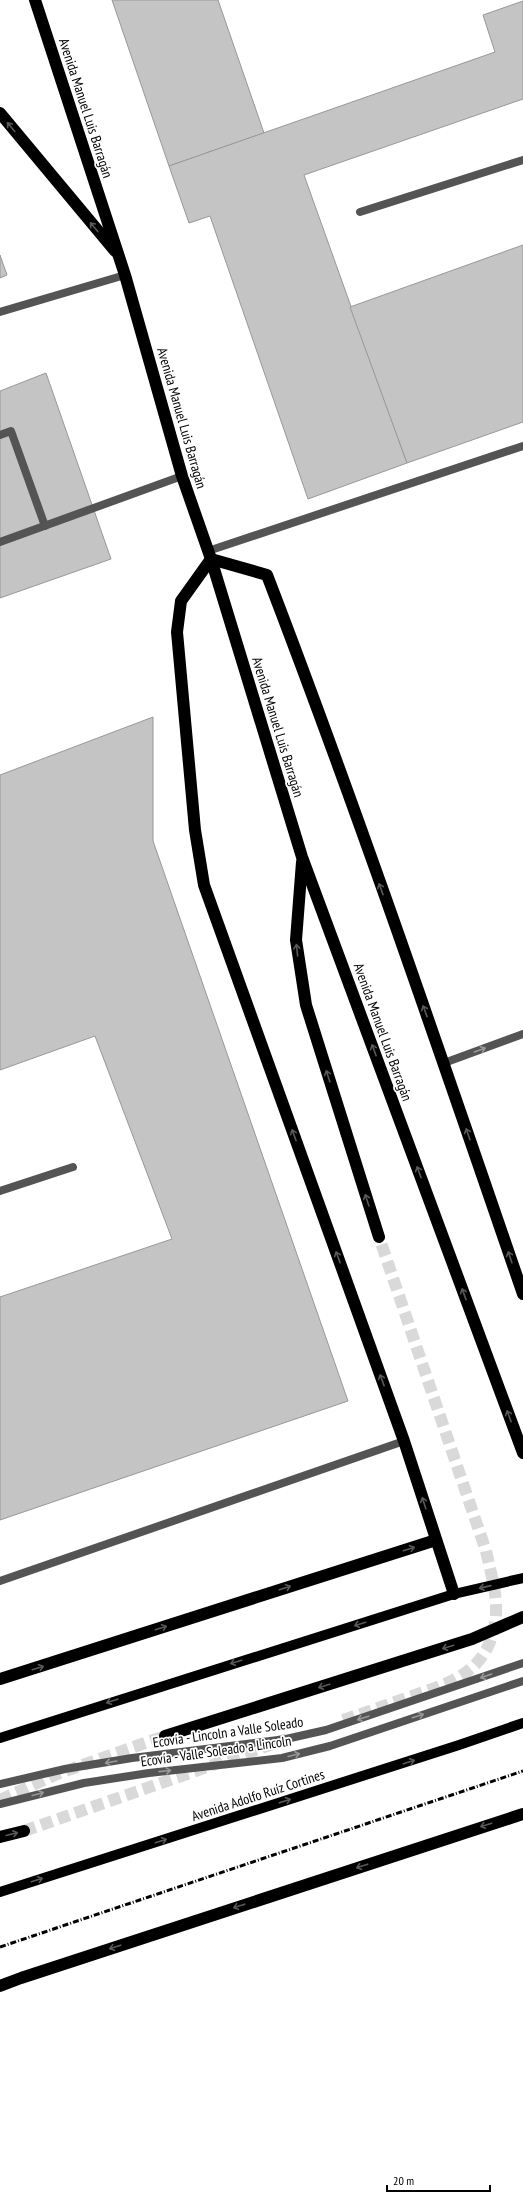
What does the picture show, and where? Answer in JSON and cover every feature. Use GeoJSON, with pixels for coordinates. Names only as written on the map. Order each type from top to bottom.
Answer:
{"type":"FeatureCollection","features":[{"type":"Feature","properties":{"kind":"highway","name":"Avenida Manuel Luis Barragán"},"geometry":{"type":"LineString","coordinates":[[35,0],[120,256],[182,476],[209,555],[302,857],[523,1452]]}},
{"type":"Feature","properties":{"kind":"highway"},"geometry":{"type":"LineString","coordinates":[[0,113],[120,256]]}},
{"type":"Feature","properties":{"kind":"highway"},"geometry":{"type":"LineString","coordinates":[[454,1594],[404,1441],[204,885],[195,830],[177,632],[181,601],[209,555],[267,575],[302,666],[444,1063],[523,1294]]}},
{"type":"Feature","properties":{"kind":"highway"},"geometry":{"type":"LineString","coordinates":[[302,857],[296,940],[306,1005],[379,1237]]}},
{"type":"Feature","properties":{"kind":"highway"},"geometry":{"type":"LineString","coordinates":[[0,1679],[436,1540]]}},
{"type":"Feature","properties":{"kind":"highway"},"geometry":{"type":"LineString","coordinates":[[165,1736],[472,1639],[523,1617]]}},
{"type":"Feature","properties":{"kind":"highway"},"geometry":{"type":"LineString","coordinates":[[0,1986],[523,1814]]}},
{"type":"Feature","properties":{"kind":"highway"},"geometry":{"type":"LineString","coordinates":[[0,1837],[24,1831]]}},
{"type":"Feature","properties":{"kind":"main road"},"geometry":{"type":"LineString","coordinates":[[0,1738],[454,1594],[523,1578]]}},
{"type":"Feature","properties":{"kind":"main road","name":"Avenida Adolfo Ruíz Cortines"},"geometry":{"type":"LineString","coordinates":[[0,1892],[460,1745],[523,1723]]}},
{"type":"Feature","properties":{"kind":"street"},"geometry":{"type":"LineString","coordinates":[[360,212],[523,160]]}},
{"type":"Feature","properties":{"kind":"street"},"geometry":{"type":"LineString","coordinates":[[0,312],[125,275]]}},
{"type":"Feature","properties":{"kind":"street"},"geometry":{"type":"LineString","coordinates":[[0,435],[11,431],[45,526]]}},
{"type":"Feature","properties":{"kind":"street"},"geometry":{"type":"LineString","coordinates":[[209,555],[523,446]]}},
{"type":"Feature","properties":{"kind":"street"},"geometry":{"type":"LineString","coordinates":[[0,542],[182,476]]}},
{"type":"Feature","properties":{"kind":"street"},"geometry":{"type":"LineString","coordinates":[[444,1063],[523,1034]]}},
{"type":"Feature","properties":{"kind":"street"},"geometry":{"type":"LineString","coordinates":[[0,1191],[73,1167]]}},
{"type":"Feature","properties":{"kind":"street"},"geometry":{"type":"LineString","coordinates":[[0,1581],[404,1441]]}},
{"type":"Feature","properties":{"kind":"street","name":"Ecovía - Lincoln a Valle Soleado"},"geometry":{"type":"LineString","coordinates":[[0,1784],[132,1758],[286,1739],[326,1730],[523,1664]]}},
{"type":"Feature","properties":{"kind":"street","name":"Ecovía - Valle Soleado a Lincoln"},"geometry":{"type":"LineString","coordinates":[[0,1804],[84,1783],[149,1773],[282,1758],[330,1746],[523,1681]]}},
{"type":"Feature","properties":{"kind":"building"},"geometry":{"type":"Polygon","coordinates":[[[112,0],[218,0],[264,133],[169,166],[112,0]]]}},
{"type":"Feature","properties":{"kind":"building"},"geometry":{"type":"Polygon","coordinates":[[[523,1],[523,99],[304,175],[407,463],[308,499],[210,216],[189,223],[169,166],[495,52],[483,15],[523,1]]]}},
{"type":"Feature","properties":{"kind":"building"},"geometry":{"type":"Polygon","coordinates":[[[523,245],[523,422],[407,463],[350,307],[523,245]]]}},
{"type":"Feature","properties":{"kind":"building"},"geometry":{"type":"Polygon","coordinates":[[[0,255],[7,275],[0,278],[0,255]]]}},
{"type":"Feature","properties":{"kind":"building"},"geometry":{"type":"Polygon","coordinates":[[[46,373],[111,559],[0,598],[0,391],[46,373]]]}},
{"type":"Feature","properties":{"kind":"building"},"geometry":{"type":"Polygon","coordinates":[[[153,717],[153,841],[348,1401],[0,1520],[0,1297],[172,1239],[95,1036],[0,1070],[0,775],[153,717]]]}},
{"type":"Feature","properties":{"kind":"tunnel"},"geometry":{"type":"LineString","coordinates":[[343,1720],[439,1687],[464,1674],[475,1665],[484,1654],[491,1640],[496,1614],[494,1587],[486,1551],[379,1237]]}},
{"type":"Feature","properties":{"kind":"tunnel"},"geometry":{"type":"LineString","coordinates":[[0,1800],[57,1774],[165,1736]]}},
{"type":"Feature","properties":{"kind":"tunnel"},"geometry":{"type":"LineString","coordinates":[[24,1831],[287,1739]]}},
{"type":"Feature","properties":{"kind":"railway"},"geometry":{"type":"LineString","coordinates":[[0,1947],[523,1771]]}}]}
